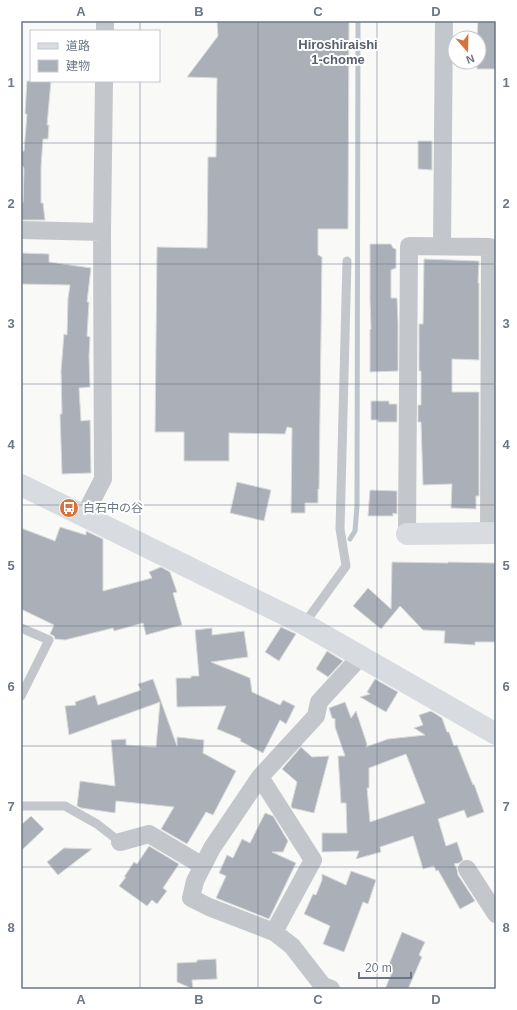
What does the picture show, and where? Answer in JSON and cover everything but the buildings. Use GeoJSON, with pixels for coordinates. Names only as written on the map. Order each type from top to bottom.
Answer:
{"type":"FeatureCollection","features":[{"type":"Feature","properties":{"kind":"street"},"geometry":{"type":"LineString","coordinates":[[442,246],[444,21]]}},
{"type":"Feature","properties":{"kind":"street"},"geometry":{"type":"LineString","coordinates":[[84,516],[103,479],[102,232],[104,82]]}},
{"type":"Feature","properties":{"kind":"street"},"geometry":{"type":"LineString","coordinates":[[21,230],[102,232]]}},
{"type":"Feature","properties":{"kind":"street"},"geometry":{"type":"LineString","coordinates":[[409,246],[442,246],[490,246],[492,533],[407,534],[409,246]]}},
{"type":"Feature","properties":{"kind":"street"},"geometry":{"type":"LineString","coordinates":[[21,485],[304,624],[496,734]]}},
{"type":"Feature","properties":{"kind":"street"},"geometry":{"type":"LineString","coordinates":[[331,989],[323,986],[292,946],[274,932],[209,907],[191,898],[195,880],[212,848],[260,777],[316,716],[319,702],[361,656]]}},
{"type":"Feature","properties":{"kind":"street"},"geometry":{"type":"LineString","coordinates":[[260,777],[313,860],[274,932]]}},
{"type":"Feature","properties":{"kind":"street"},"geometry":{"type":"LineString","coordinates":[[120,842],[149,834],[203,866]]}},
{"type":"Feature","properties":{"kind":"street"},"geometry":{"type":"LineString","coordinates":[[467,869],[496,914]]}},
{"type":"Feature","properties":{"kind":"lane"},"geometry":{"type":"LineString","coordinates":[[304,624],[346,566],[340,530],[346,261]]}},
{"type":"Feature","properties":{"kind":"lane"},"geometry":{"type":"LineString","coordinates":[[21,628],[49,640],[21,696]]}},
{"type":"Feature","properties":{"kind":"lane"},"geometry":{"type":"LineString","coordinates":[[21,806],[65,806],[97,824],[120,842]]}},
{"type":"Feature","properties":{"kind":"waterway"},"geometry":{"type":"LineString","coordinates":[[350,539],[355,531],[357,506],[358,21]]}},
{"type":"Feature","properties":{"kind":"place","name":"白石中の谷"},"geometry":{"type":"Point","coordinates":[69,508]}},
{"type":"Feature","properties":{"kind":"district","name":"Hiroshiraishi 1-chome"},"geometry":{"type":"Point","coordinates":[338,52]}}]}
